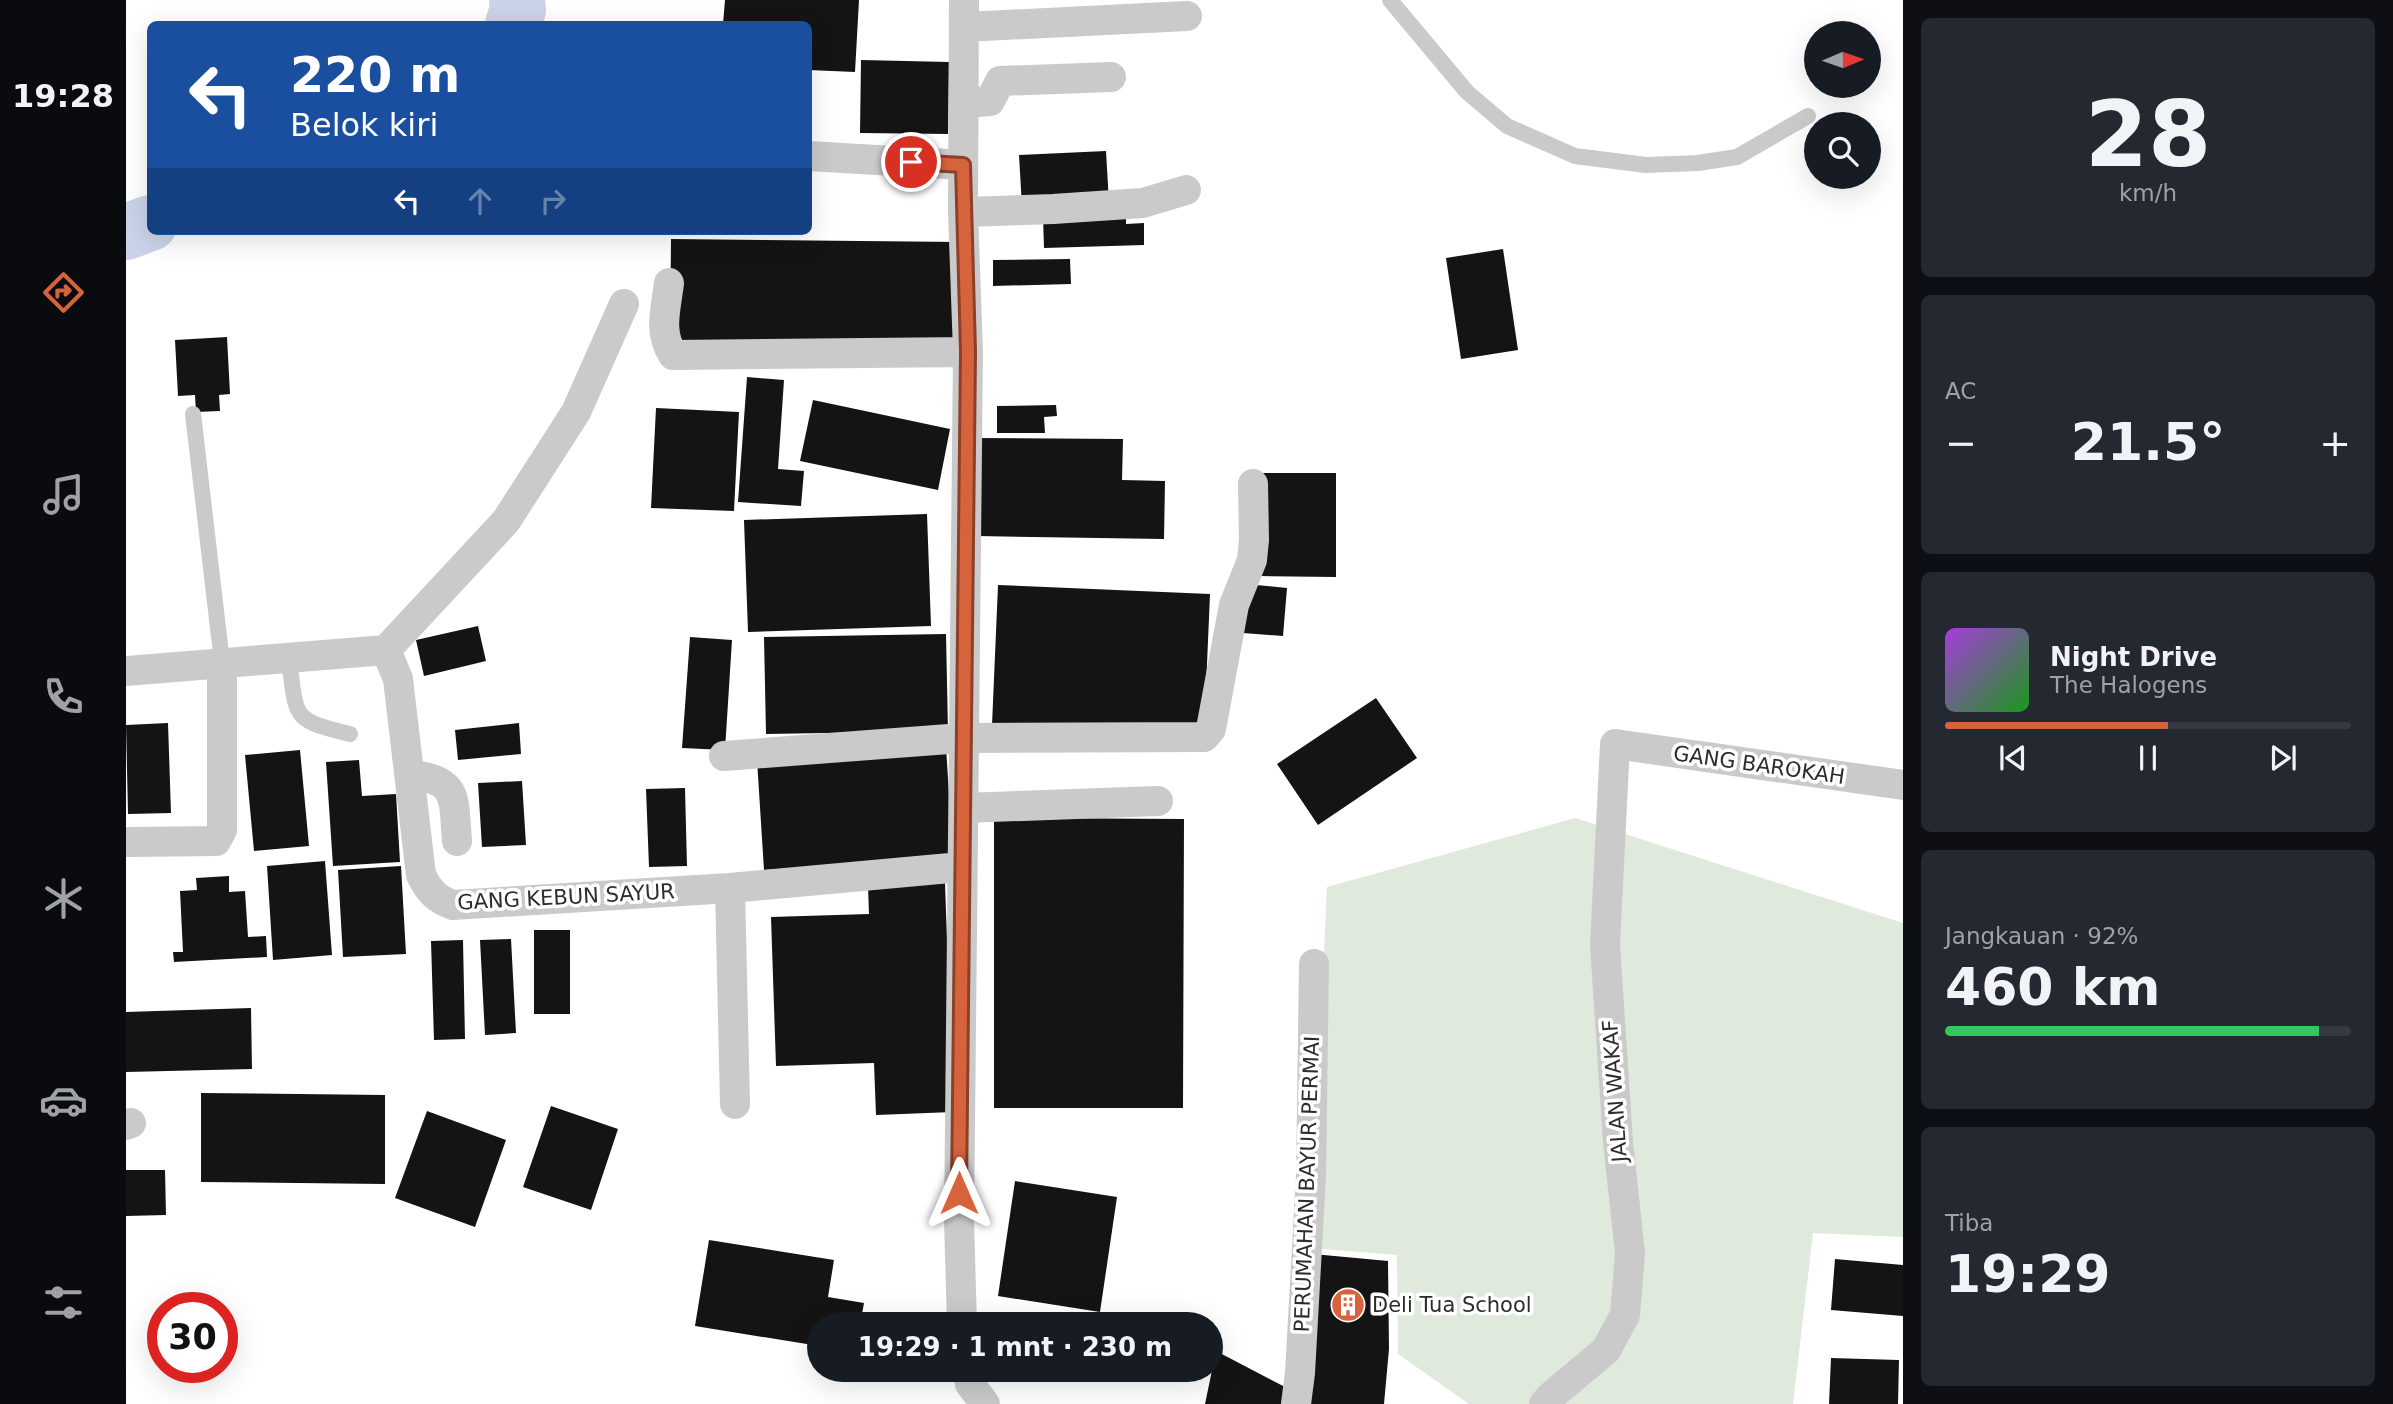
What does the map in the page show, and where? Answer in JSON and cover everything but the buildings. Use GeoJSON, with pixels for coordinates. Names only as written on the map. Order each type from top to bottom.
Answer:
{"type":"FeatureCollection","features":[{"type":"Feature","properties":{"kind":"street"},"geometry":{"type":"LineString","coordinates":[[962,1312],[959,1220],[961,867],[964,808],[962,738],[968,352],[963,212],[964,14],[1187,16]]}},
{"type":"Feature","properties":{"kind":"street"},"geometry":{"type":"LineString","coordinates":[[964,103],[990,101],[1000,81],[1111,77]]}},
{"type":"Feature","properties":{"kind":"street"},"geometry":{"type":"LineString","coordinates":[[812,156],[963,165]]}},
{"type":"Feature","properties":{"kind":"street"},"geometry":{"type":"LineString","coordinates":[[963,212],[1143,203],[1186,190]]}},
{"type":"Feature","properties":{"kind":"street"},"geometry":{"type":"LineString","coordinates":[[669,283],[663,330],[665,343],[673,355],[968,352]]}},
{"type":"Feature","properties":{"kind":"street"},"geometry":{"type":"LineString","coordinates":[[126,671],[222,662],[289,660],[386,650],[506,522],[576,412],[624,304]]}},
{"type":"Feature","properties":{"kind":"street"},"geometry":{"type":"LineString","coordinates":[[724,756],[962,738],[1204,737],[1209,734],[1234,605],[1252,560],[1253,484]]}},
{"type":"Feature","properties":{"kind":"street","name":"GANG KEBUN SAYUR"},"geometry":{"type":"LineString","coordinates":[[386,650],[398,679],[421,875],[441,901],[453,905],[730,888],[961,867]]}},
{"type":"Feature","properties":{"kind":"street"},"geometry":{"type":"LineString","coordinates":[[129,842],[216,841],[220,836],[222,662]]}},
{"type":"Feature","properties":{"kind":"street","name":"GANG BAROKAH"},"geometry":{"type":"LineString","coordinates":[[1615,744],[1903,785]]}},
{"type":"Feature","properties":{"kind":"street","name":"JALAN WAKAF"},"geometry":{"type":"LineString","coordinates":[[1544,1404],[1606,1350],[1625,1315],[1630,1253],[1618,1142],[1605,945],[1615,744]]}},
{"type":"Feature","properties":{"kind":"street"},"geometry":{"type":"LineString","coordinates":[[409,774],[434,777],[453,797],[457,841]]}},
{"type":"Feature","properties":{"kind":"street"},"geometry":{"type":"LineString","coordinates":[[964,808],[1158,801]]}},
{"type":"Feature","properties":{"kind":"street"},"geometry":{"type":"LineString","coordinates":[[730,888],[735,1104]]}},
{"type":"Feature","properties":{"kind":"street","name":"PERUMAHAN BAYUR PERMAI"},"geometry":{"type":"LineString","coordinates":[[1296,1404],[1311,1176],[1314,964]]}},
{"type":"Feature","properties":{"kind":"street"},"geometry":{"type":"LineString","coordinates":[[970,1382],[985,1404]]}},
{"type":"Feature","properties":{"kind":"lane"},"geometry":{"type":"LineString","coordinates":[[1390,0],[1467,92],[1507,126],[1575,156],[1646,165],[1698,163],[1737,157],[1804,118]]}},
{"type":"Feature","properties":{"kind":"lane"},"geometry":{"type":"LineString","coordinates":[[192,414],[222,662]]}},
{"type":"Feature","properties":{"kind":"lane"},"geometry":{"type":"LineString","coordinates":[[289,660],[296,711],[309,723],[351,734]]}},
{"type":"Feature","properties":{"kind":"green space"},"geometry":{"type":"Polygon","coordinates":[[[1575,818],[1903,923],[1903,1237],[1813,1233],[1793,1404],[1469,1404],[1398,1354],[1397,1255],[1310,1248],[1327,887],[1575,818]]]}},
{"type":"Feature","properties":{"kind":"waterway"},"geometry":{"type":"LineString","coordinates":[[514,21],[518,10],[517,0]]}},
{"type":"Feature","properties":{"kind":"waterway"},"geometry":{"type":"LineString","coordinates":[[126,232],[147,224]]}},
{"type":"Feature","properties":{"kind":"place","name":"Deli Tua School"},"geometry":{"type":"Point","coordinates":[1348,1305]}},
{"type":"Feature","properties":{"kind":"route"},"geometry":{"type":"LineString","coordinates":[[911,162],[963,165],[968,352],[959,1193]]}}]}
